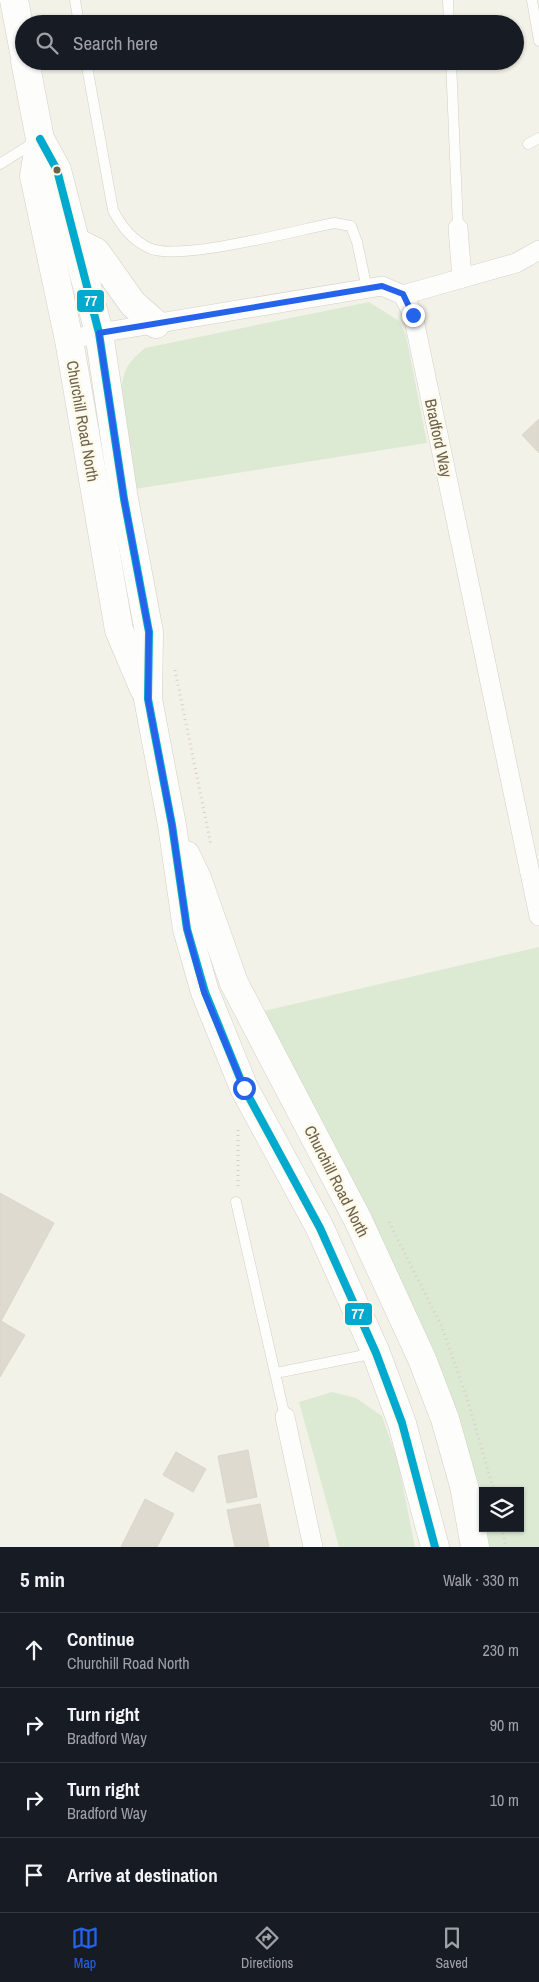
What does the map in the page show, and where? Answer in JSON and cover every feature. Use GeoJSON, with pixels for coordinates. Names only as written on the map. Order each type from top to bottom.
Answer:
{"type":"FeatureCollection","features":[{"type":"Feature","properties":{"kind":"street"},"geometry":{"type":"LineString","coordinates":[[14,0],[17,15]]}},
{"type":"Feature","properties":{"kind":"street","name":"Churchill Road North"},"geometry":{"type":"LineString","coordinates":[[27,70],[40,139],[57,170],[99,333],[124,499],[149,632],[148,699],[172,825],[187,929],[204,992],[244,1088],[320,1228],[376,1353],[402,1423],[435,1547]]}},
{"type":"Feature","properties":{"kind":"street","name":"Churchill Road North"},"geometry":{"type":"LineString","coordinates":[[40,139],[34,176],[69,340],[119,630],[148,699]]}},
{"type":"Feature","properties":{"kind":"street"},"geometry":{"type":"LineString","coordinates":[[458,228],[462,278]]}},
{"type":"Feature","properties":{"kind":"street"},"geometry":{"type":"LineString","coordinates":[[76,242],[96,252],[133,304],[156,324]]}},
{"type":"Feature","properties":{"kind":"street"},"geometry":{"type":"LineString","coordinates":[[69,340],[99,333],[382,286],[403,294],[516,263],[539,250]]}},
{"type":"Feature","properties":{"kind":"street","name":"Bradford Way"},"geometry":{"type":"LineString","coordinates":[[403,294],[413,315],[539,916]]}},
{"type":"Feature","properties":{"kind":"street","name":"Churchill Road North"},"geometry":{"type":"LineString","coordinates":[[172,825],[196,878],[234,983],[358,1220],[422,1359],[445,1419],[464,1486],[475,1547]]}},
{"type":"Feature","properties":{"kind":"street"},"geometry":{"type":"LineString","coordinates":[[376,1353],[422,1359]]}},
{"type":"Feature","properties":{"kind":"street"},"geometry":{"type":"LineString","coordinates":[[285,1417],[313,1547]]}},
{"type":"Feature","properties":{"kind":"lane"},"geometry":{"type":"LineString","coordinates":[[75,0],[78,15]]}},
{"type":"Feature","properties":{"kind":"lane"},"geometry":{"type":"LineString","coordinates":[[448,0],[449,15]]}},
{"type":"Feature","properties":{"kind":"lane"},"geometry":{"type":"LineString","coordinates":[[532,0],[539,41]]}},
{"type":"Feature","properties":{"kind":"lane"},"geometry":{"type":"LineString","coordinates":[[88,70],[113,210],[121,226],[137,240],[151,249],[195,251],[334,223],[351,226],[358,242],[368,289]]}},
{"type":"Feature","properties":{"kind":"lane"},"geometry":{"type":"LineString","coordinates":[[451,70],[458,228]]}},
{"type":"Feature","properties":{"kind":"lane"},"geometry":{"type":"LineString","coordinates":[[528,144],[539,138]]}},
{"type":"Feature","properties":{"kind":"lane"},"geometry":{"type":"LineString","coordinates":[[0,164],[40,139]]}},
{"type":"Feature","properties":{"kind":"lane"},"geometry":{"type":"LineString","coordinates":[[236,1202],[285,1417]]}},
{"type":"Feature","properties":{"kind":"lane"},"geometry":{"type":"LineString","coordinates":[[276,1373],[376,1353]]}},
{"type":"Feature","properties":{"kind":"path"},"geometry":{"type":"LineString","coordinates":[[173,661],[212,850]]}},
{"type":"Feature","properties":{"kind":"path"},"geometry":{"type":"LineString","coordinates":[[236,1202],[239,1179],[238,1125]]}},
{"type":"Feature","properties":{"kind":"path"},"geometry":{"type":"LineString","coordinates":[[384,1214],[440,1325],[468,1401],[493,1487]]}},
{"type":"Feature","properties":{"kind":"path"},"geometry":{"type":"LineString","coordinates":[[503,1532],[506,1547]]}},
{"type":"Feature","properties":{"kind":"green space"},"geometry":{"type":"Polygon","coordinates":[[[369,302],[399,321],[406,335],[427,443],[135,489],[124,430],[121,398],[125,372],[133,359],[145,348],[369,302]]]}},
{"type":"Feature","properties":{"kind":"green space"},"geometry":{"type":"Polygon","coordinates":[[[539,947],[539,1547],[475,1547],[422,1359],[251,1014],[539,947]]]}},
{"type":"Feature","properties":{"kind":"green space"},"geometry":{"type":"Polygon","coordinates":[[[332,1392],[356,1398],[382,1416],[398,1462],[415,1547],[339,1547],[299,1402],[332,1392]]]}},
{"type":"Feature","properties":{"kind":"building"},"geometry":{"type":"Polygon","coordinates":[[[539,419],[539,453],[522,435],[539,419]]]}},
{"type":"Feature","properties":{"kind":"building"},"geometry":{"type":"Polygon","coordinates":[[[0,1193],[54,1223],[0,1323],[0,1193]]]}},
{"type":"Feature","properties":{"kind":"building"},"geometry":{"type":"Polygon","coordinates":[[[1,1321],[25,1335],[0,1377],[0,1323],[1,1321]]]}},
{"type":"Feature","properties":{"kind":"building"},"geometry":{"type":"Polygon","coordinates":[[[248,1450],[257,1497],[227,1503],[218,1456],[248,1450]]]}},
{"type":"Feature","properties":{"kind":"building"},"geometry":{"type":"Polygon","coordinates":[[[176,1452],[206,1469],[193,1492],[163,1475],[176,1452]]]}},
{"type":"Feature","properties":{"kind":"building"},"geometry":{"type":"Polygon","coordinates":[[[145,1499],[174,1514],[157,1547],[121,1547],[145,1499]]]}},
{"type":"Feature","properties":{"kind":"building"},"geometry":{"type":"Polygon","coordinates":[[[260,1504],[269,1547],[235,1547],[227,1510],[260,1504]]]}},
{"type":"Feature","properties":{"kind":"transit line","name":"77"},"geometry":{"type":"LineString","coordinates":[[40,139],[57,170],[99,333],[124,499],[149,632],[148,699],[172,825],[187,929],[205,992],[244,1088],[320,1228],[376,1353],[402,1423],[435,1547]]}},
{"type":"Feature","properties":{"kind":"route"},"geometry":{"type":"LineString","coordinates":[[244,1088],[204,992],[187,929],[172,825],[148,699],[149,632],[124,499],[99,333],[382,286],[403,294],[413,315]]}}]}
